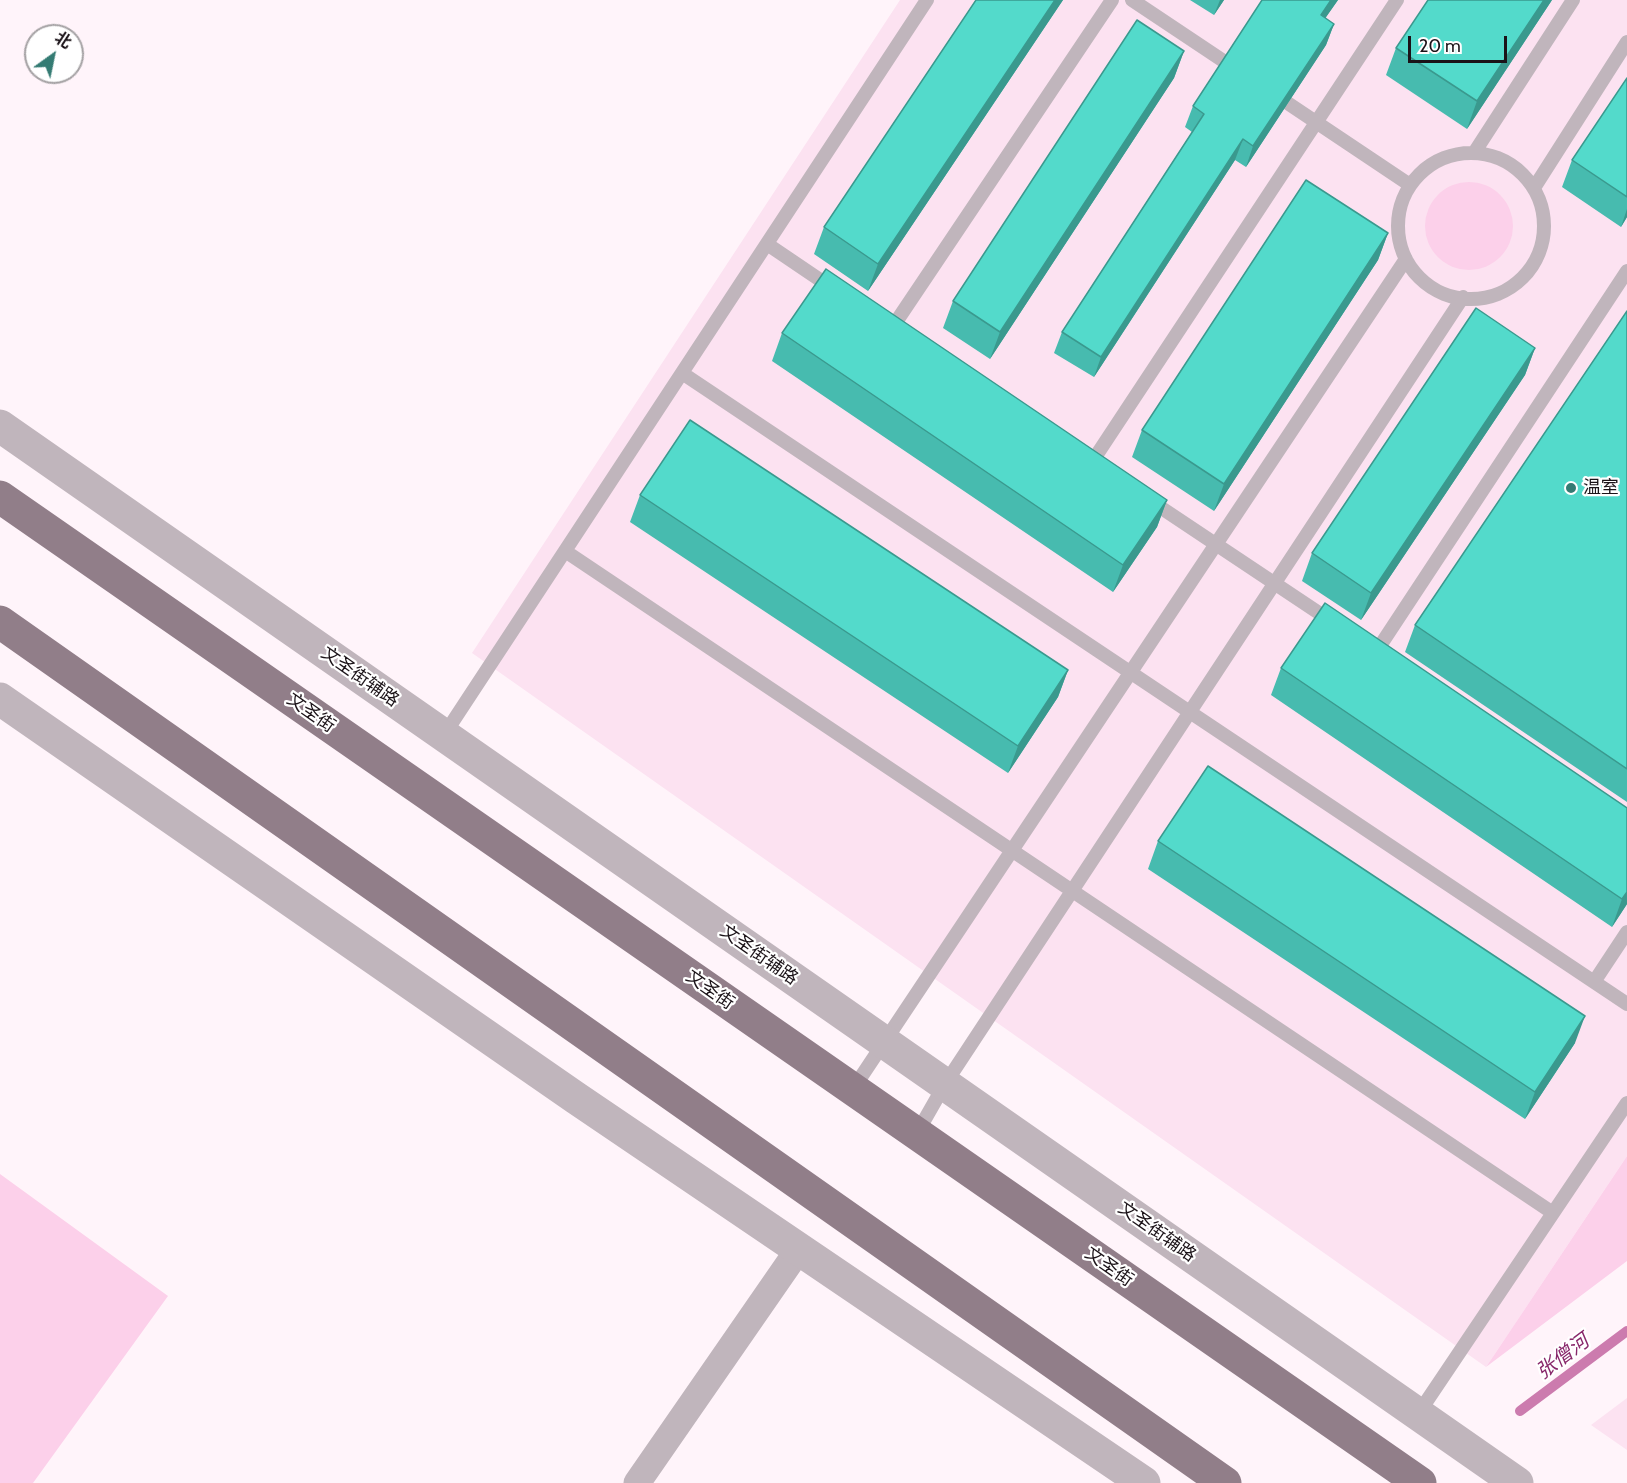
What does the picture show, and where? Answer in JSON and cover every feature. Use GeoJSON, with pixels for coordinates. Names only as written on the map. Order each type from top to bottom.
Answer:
{"type":"FeatureCollection","features":[{"type":"Feature","properties":{"kind":"main road","name":"文圣街"},"geometry":{"type":"LineString","coordinates":[[0,497],[1420,1483]]}},
{"type":"Feature","properties":{"kind":"main road"},"geometry":{"type":"LineString","coordinates":[[0,622],[1225,1483]]}},
{"type":"Feature","properties":{"kind":"street","name":"文圣街辅路"},"geometry":{"type":"LineString","coordinates":[[0,426],[1517,1483]]}},
{"type":"Feature","properties":{"kind":"street"},"geometry":{"type":"LineString","coordinates":[[0,699],[576,1098],[1144,1483]]}},
{"type":"Feature","properties":{"kind":"street"},"geometry":{"type":"LineString","coordinates":[[637,1483],[799,1249]]}},
{"type":"Feature","properties":{"kind":"lane"},"geometry":{"type":"LineString","coordinates":[[444,736],[927,0]]}},
{"type":"Feature","properties":{"kind":"lane"},"geometry":{"type":"LineString","coordinates":[[892,328],[1112,0]]}},
{"type":"Feature","properties":{"kind":"lane"},"geometry":{"type":"LineString","coordinates":[[1132,0],[1222,60]]}},
{"type":"Feature","properties":{"kind":"lane"},"geometry":{"type":"LineString","coordinates":[[1092,462],[1397,0]]}},
{"type":"Feature","properties":{"kind":"lane"},"geometry":{"type":"LineString","coordinates":[[1474,153],[1573,0]]}},
{"type":"Feature","properties":{"kind":"lane"},"geometry":{"type":"LineString","coordinates":[[1534,188],[1627,42]]}},
{"type":"Feature","properties":{"kind":"lane"},"geometry":{"type":"LineString","coordinates":[[1289,104],[1410,185]]}},
{"type":"Feature","properties":{"kind":"lane"},"geometry":{"type":"LineString","coordinates":[[1474,153],[1497,157],[1517,169],[1534,188],[1543,211],[1544,228],[1544,236],[1536,260],[1521,279],[1500,293],[1476,299],[1451,296],[1429,285],[1412,269],[1401,248],[1398,225],[1401,202],[1410,185],[1429,165],[1451,155],[1474,153]]}},
{"type":"Feature","properties":{"kind":"lane"},"geometry":{"type":"LineString","coordinates":[[767,244],[844,296]]}},
{"type":"Feature","properties":{"kind":"lane"},"geometry":{"type":"LineString","coordinates":[[853,1089],[1406,259]]}},
{"type":"Feature","properties":{"kind":"lane"},"geometry":{"type":"LineString","coordinates":[[1376,652],[1627,271]]}},
{"type":"Feature","properties":{"kind":"lane"},"geometry":{"type":"LineString","coordinates":[[917,1133],[945,1084],[1071,891],[1463,297]]}},
{"type":"Feature","properties":{"kind":"lane"},"geometry":{"type":"LineString","coordinates":[[682,373],[1627,1004]]}},
{"type":"Feature","properties":{"kind":"lane"},"geometry":{"type":"LineString","coordinates":[[1140,494],[1348,633]]}},
{"type":"Feature","properties":{"kind":"lane"},"geometry":{"type":"LineString","coordinates":[[565,551],[1553,1213]]}},
{"type":"Feature","properties":{"kind":"lane"},"geometry":{"type":"LineString","coordinates":[[1594,982],[1627,932]]}},
{"type":"Feature","properties":{"kind":"lane"},"geometry":{"type":"LineString","coordinates":[[1418,1414],[1627,1103]]}},
{"type":"Feature","properties":{"kind":"shaded area"},"geometry":{"type":"Polygon","coordinates":[[[900,0],[1627,0],[1627,1156],[1486,1367],[472,653],[900,0]]]}},
{"type":"Feature","properties":{"kind":"shaded area"},"geometry":{"type":"Polygon","coordinates":[[[1469,182],[1486,186],[1500,195],[1509,209],[1513,226],[1509,243],[1500,257],[1486,266],[1469,270],[1452,266],[1438,257],[1429,243],[1425,226],[1429,209],[1438,195],[1452,186],[1469,182]]]}},
{"type":"Feature","properties":{"kind":"shaded area"},"geometry":{"type":"Polygon","coordinates":[[[1627,1156],[1627,1261],[1486,1367],[1627,1156]]]}},
{"type":"Feature","properties":{"kind":"shaded area"},"geometry":{"type":"Polygon","coordinates":[[[0,1174],[168,1296],[33,1483],[0,1483],[0,1174]]]}},
{"type":"Feature","properties":{"kind":"shaded area"},"geometry":{"type":"Polygon","coordinates":[[[1627,1398],[1627,1450],[1591,1425],[1627,1398]]]}},
{"type":"Feature","properties":{"kind":"building"},"geometry":{"type":"Polygon","coordinates":[[[976,0],[1055,0],[878,264],[824,227],[976,0]]]}},
{"type":"Feature","properties":{"kind":"building"},"geometry":{"type":"Polygon","coordinates":[[[1262,0],[1331,0],[1321,15],[1334,24],[1253,146],[1243,139],[1101,357],[1062,332],[1204,114],[1193,106],[1262,0]]]}},
{"type":"Feature","properties":{"kind":"building"},"geometry":{"type":"Polygon","coordinates":[[[1428,0],[1544,0],[1477,101],[1396,48],[1428,0]]]}},
{"type":"Feature","properties":{"kind":"building"},"geometry":{"type":"Polygon","coordinates":[[[1137,20],[1184,51],[1000,332],[953,301],[1137,20]]]}},
{"type":"Feature","properties":{"kind":"building"},"geometry":{"type":"Polygon","coordinates":[[[1627,78],[1627,197],[1572,160],[1627,78]]]}},
{"type":"Feature","properties":{"kind":"building"},"geometry":{"type":"Polygon","coordinates":[[[1306,180],[1388,233],[1224,484],[1142,430],[1306,180]]]}},
{"type":"Feature","properties":{"kind":"building"},"geometry":{"type":"Polygon","coordinates":[[[826,269],[1167,500],[1123,565],[782,333],[826,269]]]}},
{"type":"Feature","properties":{"kind":"building"},"geometry":{"type":"Polygon","coordinates":[[[1476,308],[1535,348],[1371,593],[1312,553],[1476,308]]]}},
{"type":"Feature","properties":{"kind":"building","name":"温室"},"geometry":{"type":"Polygon","coordinates":[[[1627,311],[1627,769],[1415,625],[1627,311]]]}},
{"type":"Feature","properties":{"kind":"building"},"geometry":{"type":"Polygon","coordinates":[[[690,420],[1068,670],[1018,746],[640,495],[690,420]]]}},
{"type":"Feature","properties":{"kind":"building"},"geometry":{"type":"Polygon","coordinates":[[[1325,603],[1627,808],[1627,892],[1622,899],[1281,668],[1325,603]]]}},
{"type":"Feature","properties":{"kind":"building"},"geometry":{"type":"Polygon","coordinates":[[[1208,766],[1585,1016],[1535,1092],[1158,841],[1208,766]]]}},
{"type":"Feature","properties":{"kind":"waterway","name":"张僧河"},"geometry":{"type":"LineString","coordinates":[[1520,1411],[1627,1331]]}},
{"type":"Feature","properties":{"kind":"place","name":"温室"},"geometry":{"type":"Point","coordinates":[1571,488]}}]}
